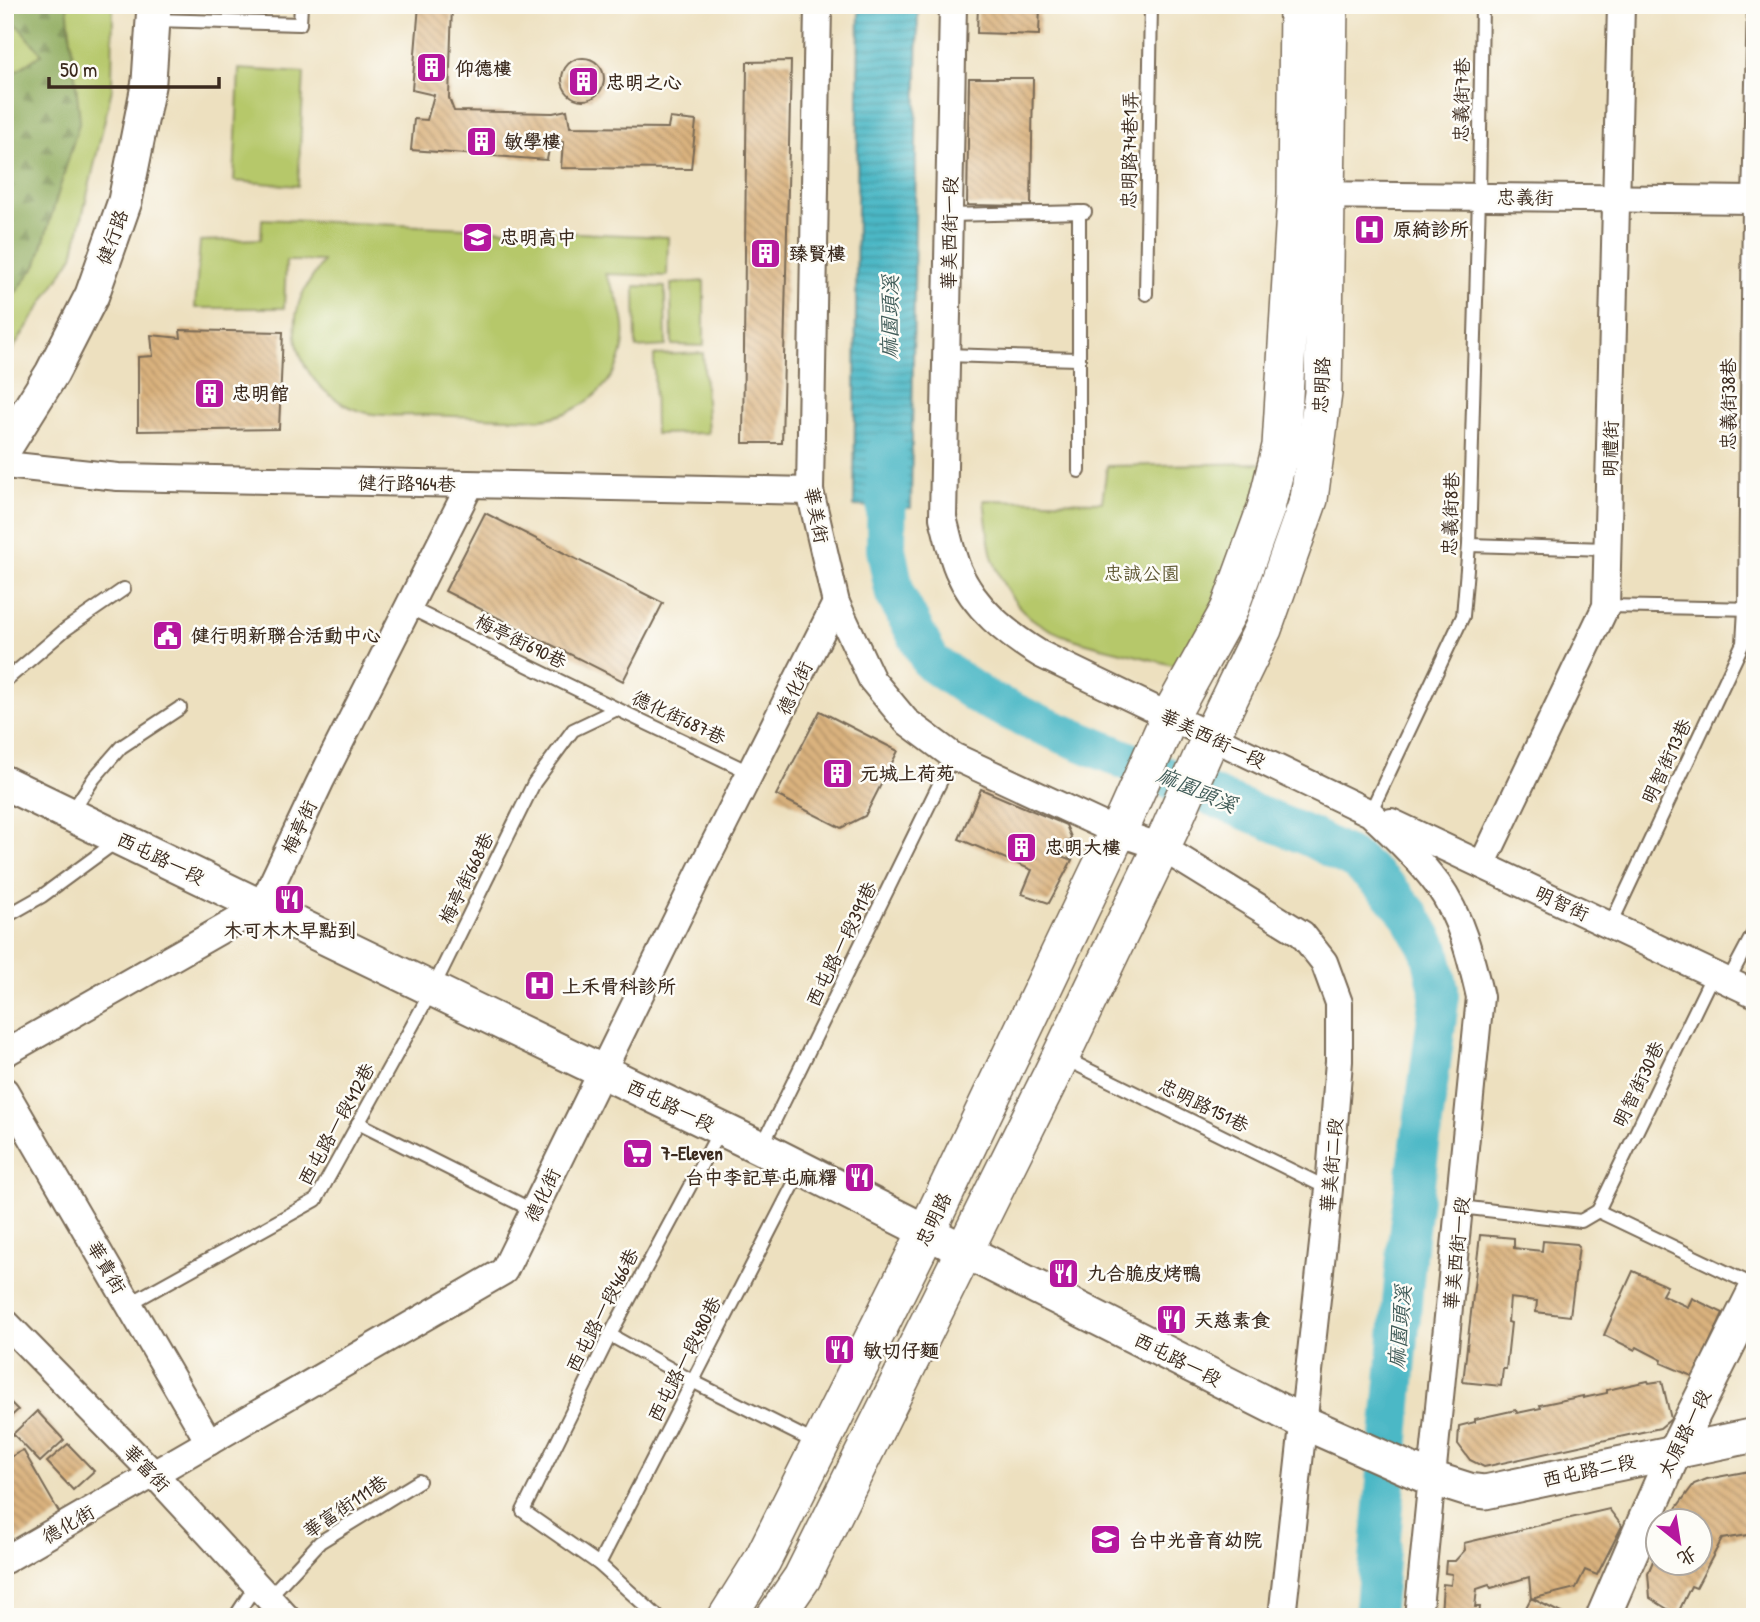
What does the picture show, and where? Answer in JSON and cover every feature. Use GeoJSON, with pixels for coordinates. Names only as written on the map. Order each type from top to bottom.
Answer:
{"type":"FeatureCollection","features":[{"type":"Feature","properties":{"kind":"main road","name":"忠明路"},"geometry":{"type":"LineString","coordinates":[[1166,838],[1263,629],[1309,499],[1323,393],[1298,5]]}},
{"type":"Feature","properties":{"kind":"main road","name":"忠明路"},"geometry":{"type":"LineString","coordinates":[[727,1617],[762,1561],[821,1445],[927,1231],[1168,721],[1229,610],[1266,508],[1281,446],[1329,5]]}},
{"type":"Feature","properties":{"kind":"main road"},"geometry":{"type":"LineString","coordinates":[[775,1617],[802,1578],[1166,838]]}},
{"type":"Feature","properties":{"kind":"street","name":"華美街"},"geometry":{"type":"LineString","coordinates":[[818,5],[810,491],[836,603],[872,680],[906,721],[953,756],[1122,823]]}},
{"type":"Feature","properties":{"kind":"street","name":"華美西街一段"},"geometry":{"type":"LineString","coordinates":[[953,5],[943,518],[958,572],[984,611],[1012,637],[1040,654],[1168,721],[1370,813],[1403,844],[1438,886],[1458,922],[1471,956],[1480,997],[1460,1206],[1429,1478],[1418,1617]]}},
{"type":"Feature","properties":{"kind":"street","name":"明禮街"},"geometry":{"type":"LineString","coordinates":[[1482,865],[1606,606],[1621,5]]}},
{"type":"Feature","properties":{"kind":"street","name":"健行路"},"geometry":{"type":"LineString","coordinates":[[5,448],[52,373],[92,295],[125,201],[149,81],[154,12]]}},
{"type":"Feature","properties":{"kind":"street","name":"忠義街"},"geometry":{"type":"LineString","coordinates":[[1310,194],[1752,200]]}},
{"type":"Feature","properties":{"kind":"street","name":"健行路964巷"},"geometry":{"type":"LineString","coordinates":[[5,465],[118,477],[810,491]]}},
{"type":"Feature","properties":{"kind":"street","name":"梅亭街"},"geometry":{"type":"LineString","coordinates":[[261,907],[320,782],[470,485]]}},
{"type":"Feature","properties":{"kind":"street","name":"德化街"},"geometry":{"type":"LineString","coordinates":[[5,1560],[504,1270],[836,603]]}},
{"type":"Feature","properties":{"kind":"street","name":"西屯路一段"},"geometry":{"type":"LineString","coordinates":[[5,783],[761,1148],[1319,1430],[1429,1478]]}},
{"type":"Feature","properties":{"kind":"street","name":"明智街"},"geometry":{"type":"LineString","coordinates":[[1370,813],[1755,994]]}},
{"type":"Feature","properties":{"kind":"street","name":"華美街二段"},"geometry":{"type":"LineString","coordinates":[[1122,823],[1166,838],[1302,934],[1324,962],[1339,1003],[1339,1061],[1329,1189],[1319,1430],[1282,1617]]}},
{"type":"Feature","properties":{"kind":"street"},"geometry":{"type":"LineString","coordinates":[[5,1053],[261,907]]}},
{"type":"Feature","properties":{"kind":"street","name":"華貴街"},"geometry":{"type":"LineString","coordinates":[[5,1091],[209,1442]]}},
{"type":"Feature","properties":{"kind":"street","name":"太原路一段"},"geometry":{"type":"LineString","coordinates":[[1613,1613],[1674,1453],[1755,1289]]}},
{"type":"Feature","properties":{"kind":"street","name":"華富街"},"geometry":{"type":"LineString","coordinates":[[5,1322],[154,1474],[270,1600]]}},
{"type":"Feature","properties":{"kind":"street","name":"西屯路二段"},"geometry":{"type":"LineString","coordinates":[[1429,1478],[1485,1492],[1755,1435]]}},
{"type":"Feature","properties":{"kind":"lane"},"geometry":{"type":"LineString","coordinates":[[154,12],[300,24],[301,5]]}},
{"type":"Feature","properties":{"kind":"lane","name":"忠明路74巷1弄"},"geometry":{"type":"LineString","coordinates":[[1146,294],[1151,5]]}},
{"type":"Feature","properties":{"kind":"lane","name":"忠義街7巷"},"geometry":{"type":"LineString","coordinates":[[1479,196],[1482,5]]}},
{"type":"Feature","properties":{"kind":"lane","name":"忠義街38巷"},"geometry":{"type":"LineString","coordinates":[[1750,609],[1754,5]]}},
{"type":"Feature","properties":{"kind":"lane","name":"忠義街8巷"},"geometry":{"type":"LineString","coordinates":[[1370,813],[1463,617],[1469,545],[1479,196]]}},
{"type":"Feature","properties":{"kind":"lane"},"geometry":{"type":"LineString","coordinates":[[949,215],[1082,212],[1078,359],[1079,471]]}},
{"type":"Feature","properties":{"kind":"lane"},"geometry":{"type":"LineString","coordinates":[[946,355],[1078,359]]}},
{"type":"Feature","properties":{"kind":"lane"},"geometry":{"type":"LineString","coordinates":[[1469,545],[1607,549]]}},
{"type":"Feature","properties":{"kind":"lane"},"geometry":{"type":"LineString","coordinates":[[5,681],[66,629],[124,589]]}},
{"type":"Feature","properties":{"kind":"lane"},"geometry":{"type":"LineString","coordinates":[[1606,606],[1750,609]]}},
{"type":"Feature","properties":{"kind":"lane","name":"梅亭街690巷"},"geometry":{"type":"LineString","coordinates":[[408,607],[617,709]]}},
{"type":"Feature","properties":{"kind":"lane","name":"明智街13巷"},"geometry":{"type":"LineString","coordinates":[[1610,926],[1743,643],[1750,609]]}},
{"type":"Feature","properties":{"kind":"lane"},"geometry":{"type":"LineString","coordinates":[[71,815],[94,778],[121,747],[180,708]]}},
{"type":"Feature","properties":{"kind":"lane","name":"德化街687巷"},"geometry":{"type":"LineString","coordinates":[[534,783],[573,730],[617,709],[751,773]]}},
{"type":"Feature","properties":{"kind":"lane","name":"西屯路一段391巷"},"geometry":{"type":"LineString","coordinates":[[761,1148],[953,756]]}},
{"type":"Feature","properties":{"kind":"lane","name":"梅亭街668巷"},"geometry":{"type":"LineString","coordinates":[[432,990],[534,783]]}},
{"type":"Feature","properties":{"kind":"lane"},"geometry":{"type":"LineString","coordinates":[[5,917],[42,896],[120,839]]}},
{"type":"Feature","properties":{"kind":"lane","name":"明智街30巷"},"geometry":{"type":"LineString","coordinates":[[1598,1211],[1721,978],[1755,930]]}},
{"type":"Feature","properties":{"kind":"lane","name":"西屯路一段412巷"},"geometry":{"type":"LineString","coordinates":[[129,1304],[316,1200],[432,990]]}},
{"type":"Feature","properties":{"kind":"lane","name":"忠明路151巷"},"geometry":{"type":"LineString","coordinates":[[1061,1056],[1329,1189]]}},
{"type":"Feature","properties":{"kind":"lane"},"geometry":{"type":"LineString","coordinates":[[358,1124],[534,1211]]}},
{"type":"Feature","properties":{"kind":"lane","name":"西屯路一段466巷"},"geometry":{"type":"LineString","coordinates":[[599,1564],[523,1511],[610,1335],[720,1129]]}},
{"type":"Feature","properties":{"kind":"lane","name":"西屯路一段480巷"},"geometry":{"type":"LineString","coordinates":[[599,1564],[801,1170]]}},
{"type":"Feature","properties":{"kind":"lane"},"geometry":{"type":"LineString","coordinates":[[1460,1206],[1581,1222],[1598,1211],[1755,1289]]}},
{"type":"Feature","properties":{"kind":"lane"},"geometry":{"type":"LineString","coordinates":[[610,1335],[694,1382],[821,1445]]}},
{"type":"Feature","properties":{"kind":"lane","name":"華富街111巷"},"geometry":{"type":"LineString","coordinates":[[235,1617],[270,1600],[320,1542],[419,1481]]}},
{"type":"Feature","properties":{"kind":"lane"},"geometry":{"type":"LineString","coordinates":[[599,1564],[658,1617]]}},
{"type":"Feature","properties":{"kind":"green space"},"geometry":{"type":"Polygon","coordinates":[[[5,5],[113,5],[112,89],[73,256],[5,361],[5,5]]]}},
{"type":"Feature","properties":{"kind":"green space"},"geometry":{"type":"Polygon","coordinates":[[[5,5],[67,5],[80,120],[37,264],[5,307],[5,78],[42,54],[5,11],[5,5]]]}},
{"type":"Feature","properties":{"kind":"green space"},"geometry":{"type":"Polygon","coordinates":[[[239,69],[304,73],[298,186],[234,181],[239,69]]]}},
{"type":"Feature","properties":{"kind":"green space"},"geometry":{"type":"Polygon","coordinates":[[[262,219],[668,237],[667,276],[605,274],[621,311],[624,343],[620,360],[612,375],[601,389],[574,410],[540,419],[374,414],[349,407],[334,398],[320,386],[301,357],[296,340],[299,303],[323,261],[286,261],[284,308],[195,308],[200,241],[261,239],[262,219]]]}},
{"type":"Feature","properties":{"kind":"green space"},"geometry":{"type":"Polygon","coordinates":[[[704,281],[704,346],[672,345],[671,284],[704,281]]]}},
{"type":"Feature","properties":{"kind":"green space"},"geometry":{"type":"Polygon","coordinates":[[[635,286],[665,287],[666,346],[636,348],[635,286]]]}},
{"type":"Feature","properties":{"kind":"green space"},"geometry":{"type":"Polygon","coordinates":[[[703,353],[708,433],[655,434],[654,355],[703,353]]]}},
{"type":"Feature","properties":{"kind":"green space","name":"忠誠公園"},"geometry":{"type":"Polygon","coordinates":[[[1263,463],[1248,532],[1183,668],[1052,631],[1023,611],[1012,598],[993,559],[984,500],[1102,502],[1107,466],[1263,463]]]}},
{"type":"Feature","properties":{"kind":"water"},"geometry":{"type":"Polygon","coordinates":[[[859,5],[918,5],[911,508],[854,506],[859,5]]]}},
{"type":"Feature","properties":{"kind":"building","name":"敏學樓"},"geometry":{"type":"Polygon","coordinates":[[[419,5],[452,5],[449,98],[454,111],[553,113],[567,110],[570,127],[668,128],[670,118],[696,121],[691,169],[561,168],[563,142],[551,139],[547,160],[411,150],[414,119],[427,120],[434,95],[412,90],[419,5]]]}},
{"type":"Feature","properties":{"kind":"building"},"geometry":{"type":"Polygon","coordinates":[[[978,5],[1040,5],[1039,35],[977,33],[978,5]]]}},
{"type":"Feature","properties":{"kind":"building","name":"忠明之心"},"geometry":{"type":"Polygon","coordinates":[[[583,58],[598,64],[604,79],[598,94],[583,100],[568,94],[562,79],[568,64],[583,58]]]}},
{"type":"Feature","properties":{"kind":"building","name":"臻賢樓"},"geometry":{"type":"Polygon","coordinates":[[[791,61],[782,443],[743,443],[747,62],[791,61]]]}},
{"type":"Feature","properties":{"kind":"building"},"geometry":{"type":"Polygon","coordinates":[[[969,78],[1033,78],[1031,206],[967,205],[969,78]]]}},
{"type":"Feature","properties":{"kind":"building","name":"忠明館"},"geometry":{"type":"Polygon","coordinates":[[[180,330],[283,332],[279,429],[138,431],[138,357],[153,356],[151,335],[181,338],[180,330]]]}},
{"type":"Feature","properties":{"kind":"building"},"geometry":{"type":"Polygon","coordinates":[[[485,513],[663,603],[623,681],[445,591],[485,513]]]}},
{"type":"Feature","properties":{"kind":"building","name":"元城上荷苑"},"geometry":{"type":"Polygon","coordinates":[[[820,711],[898,751],[865,816],[841,828],[776,795],[820,711]]]}},
{"type":"Feature","properties":{"kind":"building","name":"忠明大樓"},"geometry":{"type":"Polygon","coordinates":[[[981,789],[1066,825],[1071,837],[1061,856],[1072,860],[1049,903],[1022,894],[1032,870],[959,839],[981,789]]]}},
{"type":"Feature","properties":{"kind":"building"},"geometry":{"type":"Polygon","coordinates":[[[1480,1235],[1514,1238],[1514,1248],[1542,1251],[1543,1241],[1579,1246],[1570,1316],[1536,1312],[1537,1301],[1510,1298],[1508,1322],[1511,1323],[1506,1369],[1503,1369],[1501,1386],[1463,1382],[1480,1235]]]}},
{"type":"Feature","properties":{"kind":"building"},"geometry":{"type":"Polygon","coordinates":[[[1633,1271],[1667,1286],[1662,1295],[1688,1307],[1692,1298],[1723,1313],[1694,1377],[1661,1363],[1662,1360],[1637,1347],[1635,1350],[1604,1335],[1633,1271]]]}},
{"type":"Feature","properties":{"kind":"building"},"geometry":{"type":"Polygon","coordinates":[[[1648,1381],[1662,1381],[1671,1419],[1660,1428],[1484,1467],[1470,1460],[1458,1444],[1459,1426],[1475,1422],[1475,1419],[1516,1410],[1517,1413],[1541,1408],[1540,1405],[1607,1393],[1607,1390],[1648,1381]]]}},
{"type":"Feature","properties":{"kind":"building"},"geometry":{"type":"Polygon","coordinates":[[[5,1397],[18,1410],[5,1422],[5,1397]]]}},
{"type":"Feature","properties":{"kind":"building"},"geometry":{"type":"Polygon","coordinates":[[[37,1411],[64,1440],[40,1462],[13,1434],[37,1411]]]}},
{"type":"Feature","properties":{"kind":"building"},"geometry":{"type":"Polygon","coordinates":[[[68,1444],[94,1471],[73,1490],[47,1462],[68,1444]]]}},
{"type":"Feature","properties":{"kind":"building"},"geometry":{"type":"Polygon","coordinates":[[[23,1450],[60,1514],[12,1543],[5,1532],[5,1460],[23,1450]]]}},
{"type":"Feature","properties":{"kind":"building"},"geometry":{"type":"Polygon","coordinates":[[[1755,1470],[1755,1534],[1722,1539],[1714,1554],[1714,1506],[1678,1506],[1694,1484],[1755,1470]]]}},
{"type":"Feature","properties":{"kind":"building"},"geometry":{"type":"Polygon","coordinates":[[[1609,1509],[1622,1526],[1597,1575],[1585,1570],[1576,1588],[1531,1599],[1529,1577],[1491,1588],[1489,1585],[1477,1589],[1475,1607],[1480,1607],[1479,1617],[1441,1615],[1443,1584],[1451,1585],[1452,1574],[1445,1573],[1446,1561],[1455,1561],[1465,1550],[1464,1543],[1609,1509]]]}},
{"type":"Feature","properties":{"kind":"building"},"geometry":{"type":"Polygon","coordinates":[[[1648,1576],[1702,1576],[1696,1588],[1691,1586],[1677,1615],[1650,1598],[1648,1576]]]}},
{"type":"Feature","properties":{"kind":"building"},"geometry":{"type":"Polygon","coordinates":[[[1531,1598],[1569,1617],[1521,1617],[1531,1598]]]}},
{"type":"Feature","properties":{"kind":"waterway","name":"麻園頭溪"},"geometry":{"type":"LineString","coordinates":[[887,453],[886,549],[895,594],[931,662],[983,698],[1310,837],[1358,862],[1389,890],[1410,915],[1430,950],[1439,1002],[1408,1236],[1374,1617]]}},
{"type":"Feature","properties":{"kind":"place","name":"仰德樓"},"geometry":{"type":"Point","coordinates":[432,68]}},
{"type":"Feature","properties":{"kind":"place","name":"忠明之心"},"geometry":{"type":"Point","coordinates":[583,82]}},
{"type":"Feature","properties":{"kind":"place","name":"敏學樓"},"geometry":{"type":"Point","coordinates":[481,141]}},
{"type":"Feature","properties":{"kind":"place","name":"原綺診所"},"geometry":{"type":"Point","coordinates":[1370,229]}},
{"type":"Feature","properties":{"kind":"place","name":"忠明高中"},"geometry":{"type":"Point","coordinates":[477,237]}},
{"type":"Feature","properties":{"kind":"place","name":"臻賢樓"},"geometry":{"type":"Point","coordinates":[766,253]}},
{"type":"Feature","properties":{"kind":"place","name":"忠明館"},"geometry":{"type":"Point","coordinates":[209,393]}},
{"type":"Feature","properties":{"kind":"place","name":"健行明新聯合活動中心"},"geometry":{"type":"Point","coordinates":[168,635]}},
{"type":"Feature","properties":{"kind":"place","name":"元城上荷苑"},"geometry":{"type":"Point","coordinates":[837,773]}},
{"type":"Feature","properties":{"kind":"place","name":"忠明大樓"},"geometry":{"type":"Point","coordinates":[1022,847]}},
{"type":"Feature","properties":{"kind":"place","name":"木可木木早點到"},"geometry":{"type":"Point","coordinates":[290,899]}},
{"type":"Feature","properties":{"kind":"place","name":"上禾骨科診所"},"geometry":{"type":"Point","coordinates":[539,986]}},
{"type":"Feature","properties":{"kind":"place","name":"7-Eleven"},"geometry":{"type":"Point","coordinates":[638,1153]}},
{"type":"Feature","properties":{"kind":"place","name":"台中李記草屯麻糬"},"geometry":{"type":"Point","coordinates":[860,1177]}},
{"type":"Feature","properties":{"kind":"place","name":"九合脆皮烤鴨"},"geometry":{"type":"Point","coordinates":[1064,1273]}},
{"type":"Feature","properties":{"kind":"place","name":"天慈素食"},"geometry":{"type":"Point","coordinates":[1171,1320]}},
{"type":"Feature","properties":{"kind":"place","name":"敏切仔麵"},"geometry":{"type":"Point","coordinates":[840,1350]}},
{"type":"Feature","properties":{"kind":"place","name":"台中光音育幼院"},"geometry":{"type":"Point","coordinates":[1106,1540]}}]}
